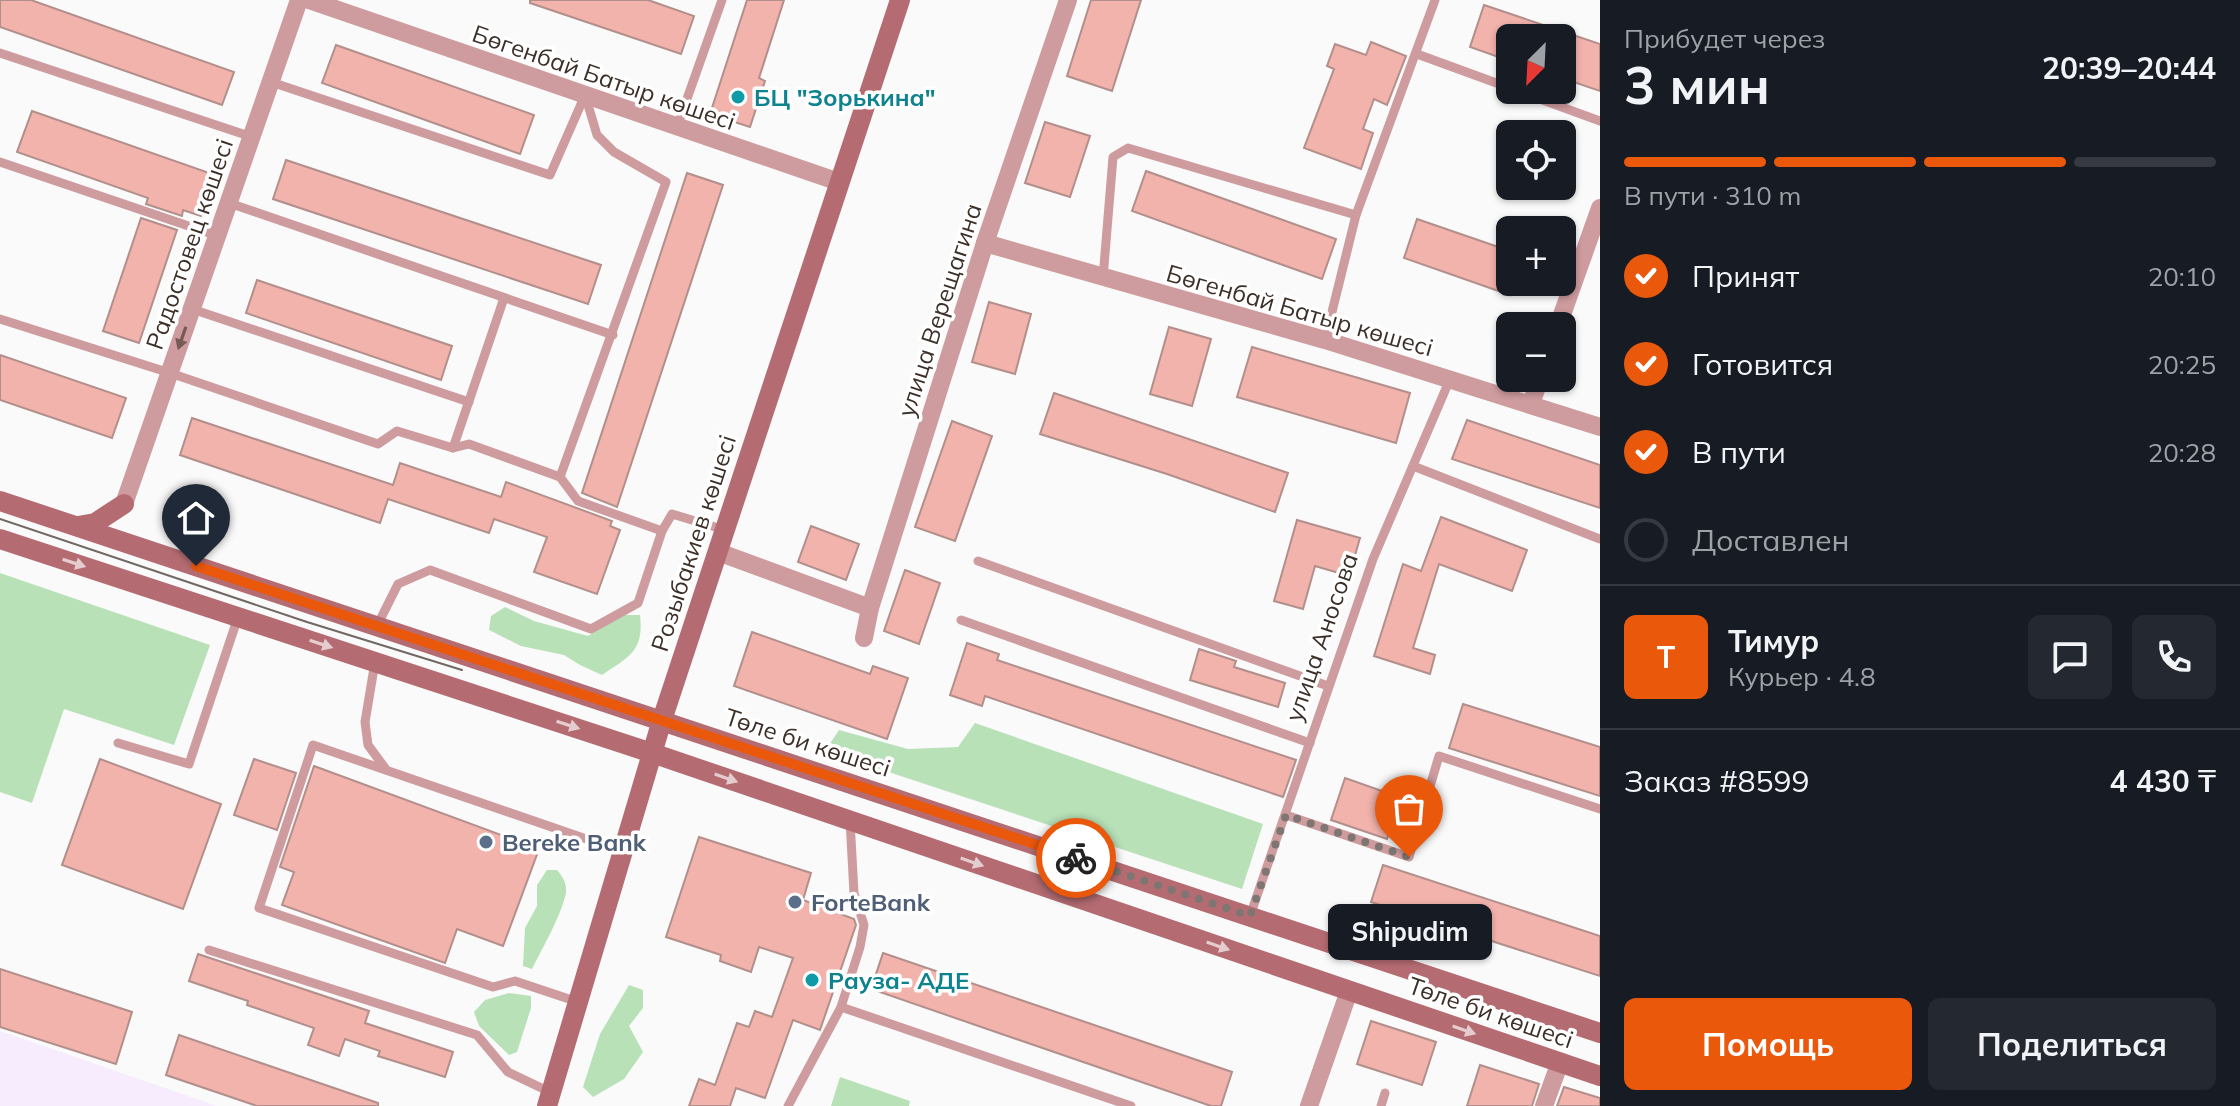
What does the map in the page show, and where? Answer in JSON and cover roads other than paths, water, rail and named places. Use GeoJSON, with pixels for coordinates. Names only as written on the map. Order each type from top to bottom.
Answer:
{"type":"FeatureCollection","features":[{"type":"Feature","properties":{"kind":"main road","name":"Розыбакиев көшесі"},"geometry":{"type":"LineString","coordinates":[[549,1100],[662,720],[900,0]]}},
{"type":"Feature","properties":{"kind":"main road","name":"Төле би көшесі"},"geometry":{"type":"LineString","coordinates":[[0,501],[1600,1033]]}},
{"type":"Feature","properties":{"kind":"main road"},"geometry":{"type":"LineString","coordinates":[[76,526],[95,523],[124,504]]}},
{"type":"Feature","properties":{"kind":"main road","name":"Төле би көшесі"},"geometry":{"type":"LineString","coordinates":[[0,539],[652,753],[1600,1076]]}},
{"type":"Feature","properties":{"kind":"main road"},"geometry":{"type":"LineString","coordinates":[[457,689],[470,688],[483,678],[474,658]]}},
{"type":"Feature","properties":{"kind":"main road"},"geometry":{"type":"LineString","coordinates":[[886,833],[875,822],[876,812],[901,800]]}},
{"type":"Feature","properties":{"kind":"street","name":"Радостовец көшесі"},"geometry":{"type":"LineString","coordinates":[[124,504],[299,0]]}},
{"type":"Feature","properties":{"kind":"street","name":"Бөгенбай Батыр көшесі"},"geometry":{"type":"LineString","coordinates":[[309,0],[839,182]]}},
{"type":"Feature","properties":{"kind":"street","name":"улица Верещагина"},"geometry":{"type":"LineString","coordinates":[[864,638],[870,608],[985,243],[1068,0]]}},
{"type":"Feature","properties":{"kind":"street"},"geometry":{"type":"LineString","coordinates":[[1563,312],[1600,208]]}},
{"type":"Feature","properties":{"kind":"street","name":"Бөгенбай Батыр көшесі"},"geometry":{"type":"LineString","coordinates":[[985,243],[1325,340],[1600,427]]}},
{"type":"Feature","properties":{"kind":"street"},"geometry":{"type":"LineString","coordinates":[[1531,404],[1535,392]]}},
{"type":"Feature","properties":{"kind":"street"},"geometry":{"type":"LineString","coordinates":[[718,552],[870,608]]}},
{"type":"Feature","properties":{"kind":"street"},"geometry":{"type":"LineString","coordinates":[[1309,1106],[1349,991]]}},
{"type":"Feature","properties":{"kind":"street"},"geometry":{"type":"LineString","coordinates":[[1544,1106],[1560,1062]]}},
{"type":"Feature","properties":{"kind":"lane"},"geometry":{"type":"LineString","coordinates":[[677,127],[722,0]]}},
{"type":"Feature","properties":{"kind":"lane"},"geometry":{"type":"LineString","coordinates":[[1325,340],[1356,215],[1435,0]]}},
{"type":"Feature","properties":{"kind":"lane"},"geometry":{"type":"LineString","coordinates":[[0,53],[252,137]]}},
{"type":"Feature","properties":{"kind":"lane"},"geometry":{"type":"LineString","coordinates":[[1417,54],[1496,83]]}},
{"type":"Feature","properties":{"kind":"lane"},"geometry":{"type":"LineString","coordinates":[[271,82],[550,175],[585,95]]}},
{"type":"Feature","properties":{"kind":"lane"},"geometry":{"type":"LineString","coordinates":[[560,477],[666,182],[614,152],[597,135],[585,95]]}},
{"type":"Feature","properties":{"kind":"lane"},"geometry":{"type":"LineString","coordinates":[[1554,104],[1600,121]]}},
{"type":"Feature","properties":{"kind":"lane"},"geometry":{"type":"LineString","coordinates":[[1103,278],[1113,157],[1128,148],[1356,215]]}},
{"type":"Feature","properties":{"kind":"lane"},"geometry":{"type":"LineString","coordinates":[[0,162],[218,236]]}},
{"type":"Feature","properties":{"kind":"lane"},"geometry":{"type":"LineString","coordinates":[[229,203],[613,335]]}},
{"type":"Feature","properties":{"kind":"lane"},"geometry":{"type":"LineString","coordinates":[[453,448],[504,298]]}},
{"type":"Feature","properties":{"kind":"lane"},"geometry":{"type":"LineString","coordinates":[[192,309],[469,402]]}},
{"type":"Feature","properties":{"kind":"lane"},"geometry":{"type":"LineString","coordinates":[[0,319],[378,444],[397,431],[453,448],[469,444],[560,477],[578,501],[662,531]]}},
{"type":"Feature","properties":{"kind":"lane","name":"улица Аносова"},"geometry":{"type":"LineString","coordinates":[[1250,916],[1373,559],[1450,379]]}},
{"type":"Feature","properties":{"kind":"lane"},"geometry":{"type":"LineString","coordinates":[[1413,466],[1600,539]]}},
{"type":"Feature","properties":{"kind":"lane"},"geometry":{"type":"LineString","coordinates":[[377,626],[398,584],[430,570],[591,629],[638,603],[662,531],[672,514],[725,530]]}},
{"type":"Feature","properties":{"kind":"lane"},"geometry":{"type":"LineString","coordinates":[[978,561],[1328,686]]}},
{"type":"Feature","properties":{"kind":"lane"},"geometry":{"type":"LineString","coordinates":[[118,743],[189,764],[238,617]]}},
{"type":"Feature","properties":{"kind":"lane"},"geometry":{"type":"LineString","coordinates":[[961,620],[1310,743]]}},
{"type":"Feature","properties":{"kind":"lane"},"geometry":{"type":"LineString","coordinates":[[375,662],[365,722],[368,745],[385,770]]}},
{"type":"Feature","properties":{"kind":"lane"},"geometry":{"type":"LineString","coordinates":[[580,1003],[515,981],[493,987],[259,908],[313,745],[624,852]]}},
{"type":"Feature","properties":{"kind":"lane"},"geometry":{"type":"LineString","coordinates":[[1286,815],[1409,857],[1439,756],[1600,809]]}},
{"type":"Feature","properties":{"kind":"lane"},"geometry":{"type":"LineString","coordinates":[[788,1106],[841,1007],[860,947],[864,925],[854,893],[850,820]]}},
{"type":"Feature","properties":{"kind":"lane"},"geometry":{"type":"LineString","coordinates":[[209,950],[477,1035],[508,1072],[549,1100]]}},
{"type":"Feature","properties":{"kind":"lane"},"geometry":{"type":"LineString","coordinates":[[841,1007],[1131,1106]]}},
{"type":"Feature","properties":{"kind":"lane"},"geometry":{"type":"LineString","coordinates":[[1381,1106],[1385,1093]]}},
{"type":"Feature","properties":{"kind":"tram line"},"geometry":{"type":"LineString","coordinates":[[0,519],[307,622],[462,670]]}},
{"type":"Feature","properties":{"kind":"place","name":"БЦ \"Зорькина\""},"geometry":{"type":"Point","coordinates":[738,97]}},
{"type":"Feature","properties":{"kind":"place","name":"Bereke Bank"},"geometry":{"type":"Point","coordinates":[486,842]}},
{"type":"Feature","properties":{"kind":"place","name":"Shipudim"},"geometry":{"type":"Point","coordinates":[1409,857]}},
{"type":"Feature","properties":{"kind":"place","name":"ForteBank"},"geometry":{"type":"Point","coordinates":[795,902]}},
{"type":"Feature","properties":{"kind":"place","name":"Рауза- АДЕ"},"geometry":{"type":"Point","coordinates":[812,980]}}]}
